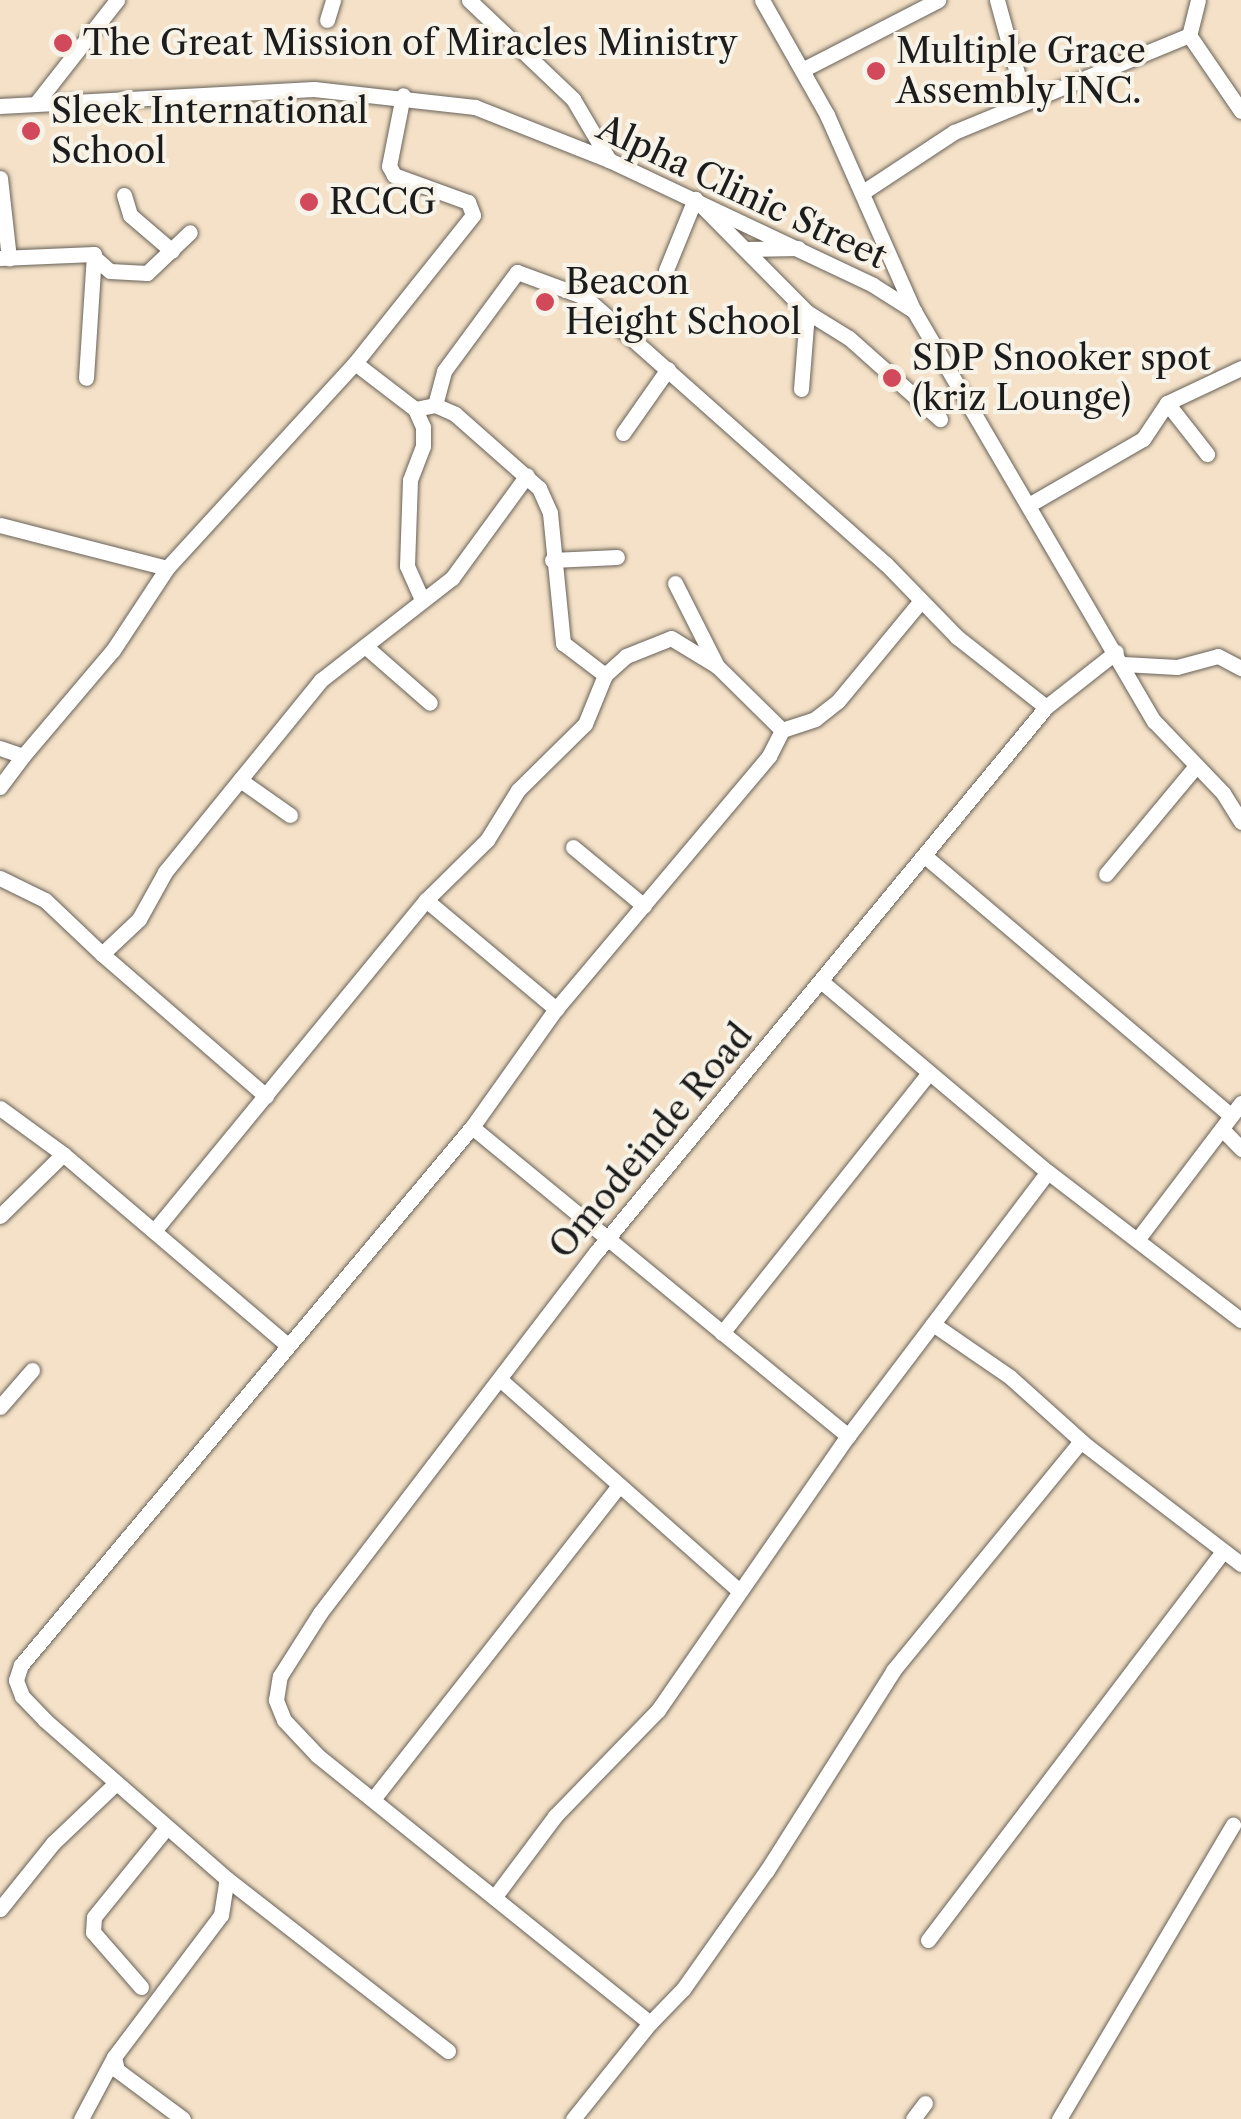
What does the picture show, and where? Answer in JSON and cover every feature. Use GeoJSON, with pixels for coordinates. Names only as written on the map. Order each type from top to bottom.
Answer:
{"type":"FeatureCollection","features":[{"type":"Feature","properties":{"kind":"street"},"geometry":{"type":"LineString","coordinates":[[37,102],[118,0]]}},
{"type":"Feature","properties":{"kind":"street"},"geometry":{"type":"LineString","coordinates":[[327,20],[333,0]]}},
{"type":"Feature","properties":{"kind":"street"},"geometry":{"type":"LineString","coordinates":[[468,0],[574,99],[609,160]]}},
{"type":"Feature","properties":{"kind":"street"},"geometry":{"type":"LineString","coordinates":[[485,14],[497,0]]}},
{"type":"Feature","properties":{"kind":"street"},"geometry":{"type":"LineString","coordinates":[[762,0],[804,69],[914,311]]}},
{"type":"Feature","properties":{"kind":"street"},"geometry":{"type":"LineString","coordinates":[[804,69],[938,0]]}},
{"type":"Feature","properties":{"kind":"street"},"geometry":{"type":"LineString","coordinates":[[997,0],[1024,100]]}},
{"type":"Feature","properties":{"kind":"street"},"geometry":{"type":"LineString","coordinates":[[1190,35],[1198,0]]}},
{"type":"Feature","properties":{"kind":"street"},"geometry":{"type":"LineString","coordinates":[[863,192],[954,132],[1190,35]]}},
{"type":"Feature","properties":{"kind":"street"},"geometry":{"type":"LineString","coordinates":[[1190,35],[1236,88],[1241,111]]}},
{"type":"Feature","properties":{"kind":"street","name":"Alpha Clinic Street"},"geometry":{"type":"LineString","coordinates":[[0,106],[314,89],[403,95],[511,117],[801,248],[914,311],[1032,503],[1154,721],[1241,822]]}},
{"type":"Feature","properties":{"kind":"street"},"geometry":{"type":"LineString","coordinates":[[0,787],[113,650],[167,568],[356,363],[473,215],[468,202],[394,174],[389,166],[403,95]]}},
{"type":"Feature","properties":{"kind":"street"},"geometry":{"type":"LineString","coordinates":[[0,178],[4,258],[84,252],[130,276],[147,273],[190,232]]}},
{"type":"Feature","properties":{"kind":"street"},"geometry":{"type":"LineString","coordinates":[[124,195],[130,214],[172,251]]}},
{"type":"Feature","properties":{"kind":"street"},"geometry":{"type":"LineString","coordinates":[[666,270],[694,199],[807,312],[849,338],[940,419]]}},
{"type":"Feature","properties":{"kind":"street"},"geometry":{"type":"LineString","coordinates":[[747,250],[801,248]]}},
{"type":"Feature","properties":{"kind":"street"},"geometry":{"type":"LineString","coordinates":[[86,378],[96,259]]}},
{"type":"Feature","properties":{"kind":"street"},"geometry":{"type":"LineString","coordinates":[[435,405],[444,372],[517,272],[594,303],[920,602],[1046,706]]}},
{"type":"Feature","properties":{"kind":"street"},"geometry":{"type":"LineString","coordinates":[[801,388],[807,312]]}},
{"type":"Feature","properties":{"kind":"street"},"geometry":{"type":"LineString","coordinates":[[356,363],[416,409],[424,437],[410,480],[408,566],[422,600]]}},
{"type":"Feature","properties":{"kind":"street"},"geometry":{"type":"LineString","coordinates":[[1032,503],[1144,439],[1168,403],[1241,368]]}},
{"type":"Feature","properties":{"kind":"street"},"geometry":{"type":"LineString","coordinates":[[624,434],[668,370]]}},
{"type":"Feature","properties":{"kind":"street"},"geometry":{"type":"LineString","coordinates":[[1168,403],[1207,454]]}},
{"type":"Feature","properties":{"kind":"street"},"geometry":{"type":"LineString","coordinates":[[416,409],[435,405],[456,414],[527,475],[548,502],[563,642],[605,675]]}},
{"type":"Feature","properties":{"kind":"street"},"geometry":{"type":"LineString","coordinates":[[102,954],[139,919],[165,872],[321,680],[452,578],[527,475]]}},
{"type":"Feature","properties":{"kind":"street"},"geometry":{"type":"LineString","coordinates":[[0,524],[167,568]]}},
{"type":"Feature","properties":{"kind":"street"},"geometry":{"type":"LineString","coordinates":[[552,560],[617,557]]}},
{"type":"Feature","properties":{"kind":"street"},"geometry":{"type":"LineString","coordinates":[[675,583],[717,666]]}},
{"type":"Feature","properties":{"kind":"street"},"geometry":{"type":"LineString","coordinates":[[448,2051],[227,1878],[116,1783],[22,1696],[16,1680],[20,1664],[285,1343],[472,1127],[556,1008],[768,756],[782,730],[816,719],[838,701],[920,602]]}},
{"type":"Feature","properties":{"kind":"street"},"geometry":{"type":"LineString","coordinates":[[154,1231],[426,900],[487,840],[518,790],[585,724],[605,675],[664,637],[717,666],[782,730]]}},
{"type":"Feature","properties":{"kind":"street"},"geometry":{"type":"LineString","coordinates":[[364,646],[430,704]]}},
{"type":"Feature","properties":{"kind":"street"},"geometry":{"type":"LineString","coordinates":[[1119,658],[1177,668],[1218,656],[1241,668]]}},
{"type":"Feature","properties":{"kind":"street","name":"Omodeinde Road"},"geometry":{"type":"LineString","coordinates":[[374,1798],[317,1755],[284,1720],[276,1700],[280,1676],[320,1614],[503,1382],[608,1240],[1046,706],[1119,658]]}},
{"type":"Feature","properties":{"kind":"street"},"geometry":{"type":"LineString","coordinates":[[0,748],[23,756]]}},
{"type":"Feature","properties":{"kind":"street"},"geometry":{"type":"LineString","coordinates":[[1106,874],[1196,766]]}},
{"type":"Feature","properties":{"kind":"street"},"geometry":{"type":"LineString","coordinates":[[240,780],[290,815]]}},
{"type":"Feature","properties":{"kind":"street"},"geometry":{"type":"LineString","coordinates":[[572,847],[644,906]]}},
{"type":"Feature","properties":{"kind":"street"},"geometry":{"type":"LineString","coordinates":[[926,857],[1231,1116],[1241,1149]]}},
{"type":"Feature","properties":{"kind":"street"},"geometry":{"type":"LineString","coordinates":[[0,878],[46,900],[102,954],[266,1096]]}},
{"type":"Feature","properties":{"kind":"street"},"geometry":{"type":"LineString","coordinates":[[426,900],[556,1008]]}},
{"type":"Feature","properties":{"kind":"street"},"geometry":{"type":"LineString","coordinates":[[822,982],[1048,1172],[1241,1320]]}},
{"type":"Feature","properties":{"kind":"street"},"geometry":{"type":"LineString","coordinates":[[722,1332],[929,1073]]}},
{"type":"Feature","properties":{"kind":"street"},"geometry":{"type":"LineString","coordinates":[[0,1108],[63,1154],[285,1343]]}},
{"type":"Feature","properties":{"kind":"street"},"geometry":{"type":"LineString","coordinates":[[1137,1240],[1231,1116]]}},
{"type":"Feature","properties":{"kind":"street"},"geometry":{"type":"LineString","coordinates":[[472,1127],[848,1436]]}},
{"type":"Feature","properties":{"kind":"street"},"geometry":{"type":"LineString","coordinates":[[0,1216],[63,1154]]}},
{"type":"Feature","properties":{"kind":"street"},"geometry":{"type":"LineString","coordinates":[[496,1895],[555,1816],[658,1710],[848,1436],[1048,1172]]}},
{"type":"Feature","properties":{"kind":"street"},"geometry":{"type":"LineString","coordinates":[[933,1324],[1010,1376],[1081,1441],[1241,1564]]}},
{"type":"Feature","properties":{"kind":"street"},"geometry":{"type":"LineString","coordinates":[[0,1407],[32,1370]]}},
{"type":"Feature","properties":{"kind":"street"},"geometry":{"type":"LineString","coordinates":[[503,1382],[739,1591]]}},
{"type":"Feature","properties":{"kind":"street"},"geometry":{"type":"LineString","coordinates":[[573,2119],[650,2023],[683,1989],[766,1870],[893,1671],[1081,1441]]}},
{"type":"Feature","properties":{"kind":"street"},"geometry":{"type":"LineString","coordinates":[[618,1487],[374,1798],[650,2023]]}},
{"type":"Feature","properties":{"kind":"street"},"geometry":{"type":"LineString","coordinates":[[928,1940],[1222,1552]]}},
{"type":"Feature","properties":{"kind":"street"},"geometry":{"type":"LineString","coordinates":[[0,1908],[53,1843],[116,1783]]}},
{"type":"Feature","properties":{"kind":"street"},"geometry":{"type":"LineString","coordinates":[[1058,2119],[1233,1826]]}},
{"type":"Feature","properties":{"kind":"street"},"geometry":{"type":"LineString","coordinates":[[141,1987],[93,1932],[94,1917],[166,1828]]}},
{"type":"Feature","properties":{"kind":"street"},"geometry":{"type":"LineString","coordinates":[[81,2119],[114,2058],[221,1915],[227,1878]]}},
{"type":"Feature","properties":{"kind":"street"},"geometry":{"type":"LineString","coordinates":[[114,2058],[117,2070],[183,2119]]}},
{"type":"Feature","properties":{"kind":"street"},"geometry":{"type":"LineString","coordinates":[[913,2119],[925,2104]]}},
{"type":"Feature","properties":{"kind":"place","name":"The Great Mission of Miracles Ministry"},"geometry":{"type":"Point","coordinates":[63,43]}},
{"type":"Feature","properties":{"kind":"place","name":"Multiple Grace Assembly INC."},"geometry":{"type":"Point","coordinates":[876,71]}},
{"type":"Feature","properties":{"kind":"place","name":"Sleek International School"},"geometry":{"type":"Point","coordinates":[31,131]}},
{"type":"Feature","properties":{"kind":"place","name":"RCCG"},"geometry":{"type":"Point","coordinates":[309,202]}},
{"type":"Feature","properties":{"kind":"place","name":"Beacon Height School"},"geometry":{"type":"Point","coordinates":[545,302]}},
{"type":"Feature","properties":{"kind":"place","name":"SDP Snooker spot (kriz Lounge)"},"geometry":{"type":"Point","coordinates":[892,378]}}]}
